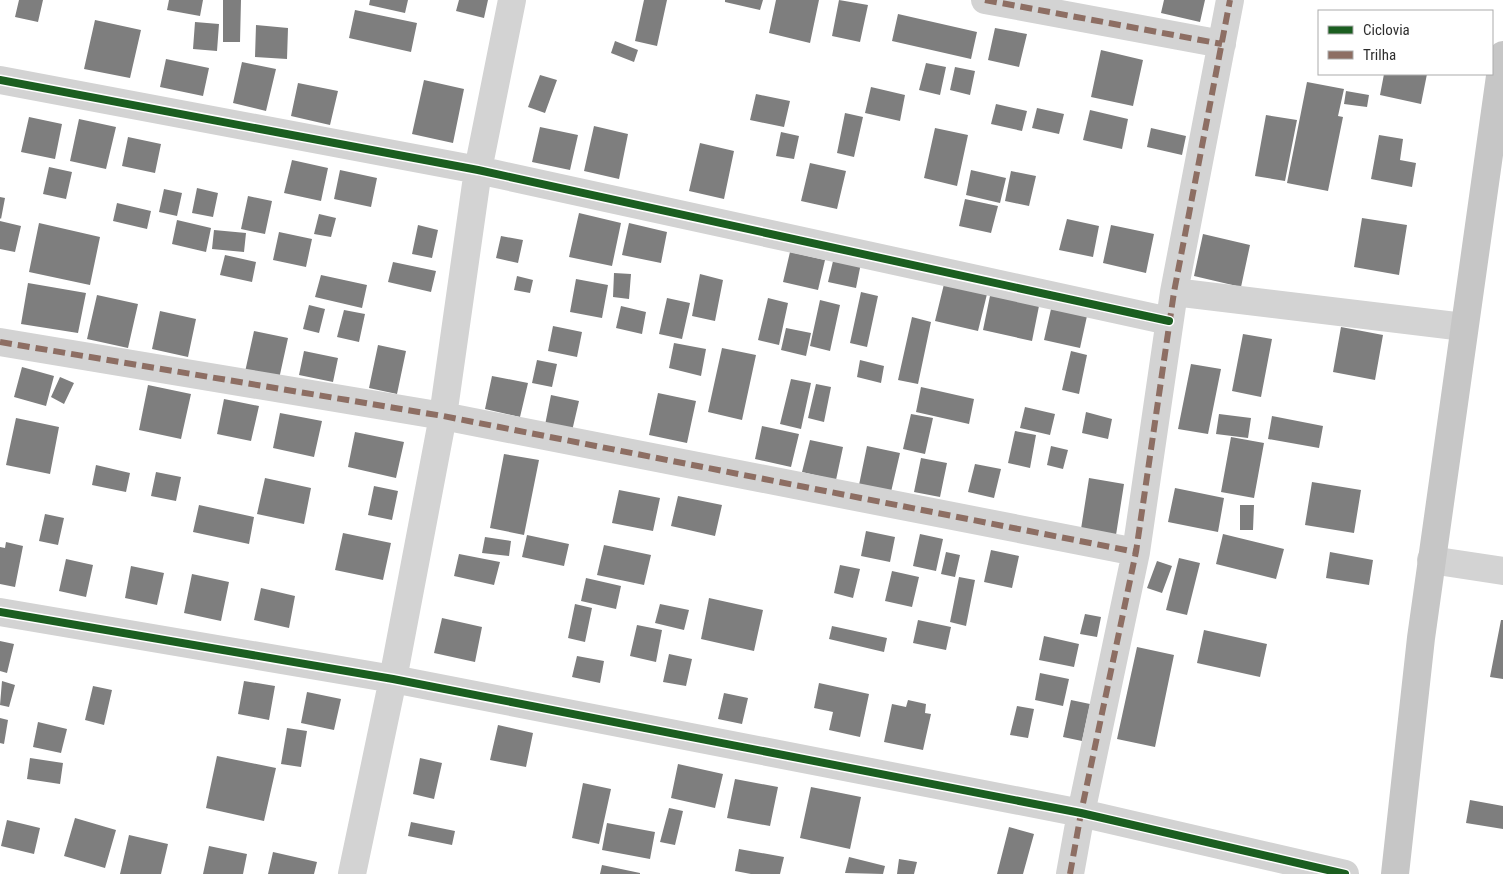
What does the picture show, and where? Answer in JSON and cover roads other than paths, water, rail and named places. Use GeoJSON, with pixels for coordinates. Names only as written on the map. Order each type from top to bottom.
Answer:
{"type":"FeatureCollection","features":[{"type":"Feature","properties":{"kind":"main road"},"geometry":{"type":"LineString","coordinates":[[1395,874],[1431,560],[1501,83],[1503,54]]}},
{"type":"Feature","properties":{"kind":"street"},"geometry":{"type":"LineString","coordinates":[[352,874],[393,679],[443,416],[478,170],[512,0]]}},
{"type":"Feature","properties":{"kind":"street"},"geometry":{"type":"LineString","coordinates":[[985,0],[1222,44]]}},
{"type":"Feature","properties":{"kind":"street"},"geometry":{"type":"LineString","coordinates":[[1070,874],[1136,552],[1169,320],[1230,0]]}},
{"type":"Feature","properties":{"kind":"street"},"geometry":{"type":"LineString","coordinates":[[0,80],[478,170],[1169,320]]}},
{"type":"Feature","properties":{"kind":"street"},"geometry":{"type":"LineString","coordinates":[[1174,292],[1464,327]]}},
{"type":"Feature","properties":{"kind":"street"},"geometry":{"type":"LineString","coordinates":[[0,342],[443,416],[1136,552]]}},
{"type":"Feature","properties":{"kind":"street"},"geometry":{"type":"LineString","coordinates":[[1431,560],[1503,571]]}},
{"type":"Feature","properties":{"kind":"street"},"geometry":{"type":"LineString","coordinates":[[0,612],[393,679],[1081,813],[1345,874]]}}]}
